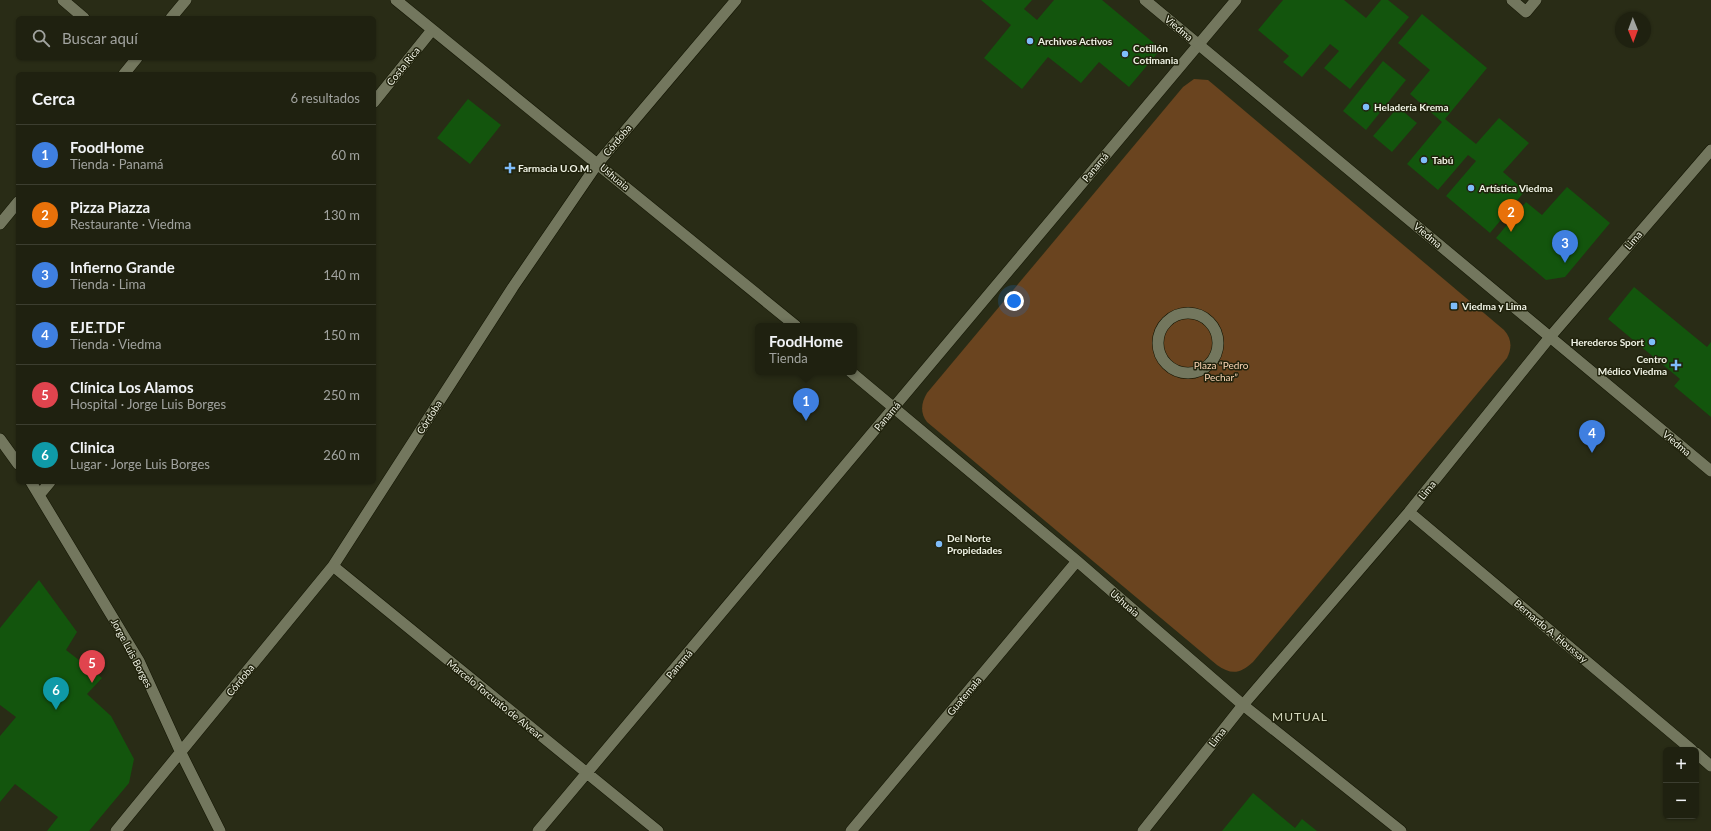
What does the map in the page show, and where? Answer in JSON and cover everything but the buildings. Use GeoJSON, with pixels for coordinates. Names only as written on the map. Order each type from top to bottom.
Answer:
{"type":"FeatureCollection","features":[{"type":"Feature","properties":{"kind":"street"},"geometry":{"type":"LineString","coordinates":[[62,0],[82,16]]}},
{"type":"Feature","properties":{"kind":"street"},"geometry":{"type":"LineString","coordinates":[[173,16],[186,0]]}},
{"type":"Feature","properties":{"kind":"street","name":"Ushuaia"},"geometry":{"type":"LineString","coordinates":[[396,0],[598,163],[792,323]]}},
{"type":"Feature","properties":{"kind":"street","name":"Córdoba"},"geometry":{"type":"LineString","coordinates":[[116,831],[181,754],[333,566],[513,287],[598,163],[736,0]]}},
{"type":"Feature","properties":{"kind":"street","name":"Viedma"},"geometry":{"type":"LineString","coordinates":[[1145,0],[1711,471]]}},
{"type":"Feature","properties":{"kind":"street","name":"Panamá"},"geometry":{"type":"LineString","coordinates":[[538,831],[1236,0]]}},
{"type":"Feature","properties":{"kind":"street"},"geometry":{"type":"LineString","coordinates":[[1512,0],[1526,12],[1536,0]]}},
{"type":"Feature","properties":{"kind":"street","name":"Costa Rica"},"geometry":{"type":"LineString","coordinates":[[376,100],[432,30]]}},
{"type":"Feature","properties":{"kind":"street"},"geometry":{"type":"LineString","coordinates":[[125,72],[134,60]]}},
{"type":"Feature","properties":{"kind":"street","name":"Lima"},"geometry":{"type":"LineString","coordinates":[[1143,831],[1243,705],[1409,512],[1550,337],[1711,150]]}},
{"type":"Feature","properties":{"kind":"street"},"geometry":{"type":"LineString","coordinates":[[1702,160],[1711,168]]}},
{"type":"Feature","properties":{"kind":"street"},"geometry":{"type":"LineString","coordinates":[[0,224],[16,204]]}},
{"type":"Feature","properties":{"kind":"street"},"geometry":{"type":"LineString","coordinates":[[1190,312],[1205,317],[1215,328],[1218,336],[1217,350],[1210,363],[1201,370],[1190,373],[1175,370],[1167,365],[1158,350],[1158,340],[1165,323],[1172,316],[1181,313],[1190,312]]}},
{"type":"Feature","properties":{"kind":"street","name":"Ushuaia"},"geometry":{"type":"LineString","coordinates":[[855,375],[1077,561],[1243,705],[1401,831]]}},
{"type":"Feature","properties":{"kind":"street"},"geometry":{"type":"LineString","coordinates":[[0,439],[16,461]]}},
{"type":"Feature","properties":{"kind":"street","name":"Jorge Luis Borges"},"geometry":{"type":"LineString","coordinates":[[33,484],[139,661],[181,754],[220,831]]}},
{"type":"Feature","properties":{"kind":"street"},"geometry":{"type":"LineString","coordinates":[[40,494],[48,484]]}},
{"type":"Feature","properties":{"kind":"street","name":"Bernardo A. Houssay"},"geometry":{"type":"LineString","coordinates":[[1409,512],[1688,747]]}},
{"type":"Feature","properties":{"kind":"street","name":"Guatemala"},"geometry":{"type":"LineString","coordinates":[[851,831],[1077,561]]}},
{"type":"Feature","properties":{"kind":"street","name":"Marcelo Torcuato de Alvear"},"geometry":{"type":"LineString","coordinates":[[333,566],[658,831]]}},
{"type":"Feature","properties":{"kind":"street"},"geometry":{"type":"LineString","coordinates":[[1699,756],[1711,766]]}},
{"type":"Feature","properties":{"kind":"green space","name":"Plaza “Pedro Pechar”"},"geometry":{"type":"Polygon","coordinates":[[[1194,79],[1208,80],[1504,330],[1510,340],[1510,351],[1507,358],[1253,662],[1244,669],[1235,672],[1231,672],[1217,665],[927,422],[922,412],[923,400],[927,393],[1183,87],[1194,79]]]}},
{"type":"Feature","properties":{"kind":"place","name":"Archivos Activos"},"geometry":{"type":"Point","coordinates":[1030,41]}},
{"type":"Feature","properties":{"kind":"place","name":"Cotillón Cotimania"},"geometry":{"type":"Point","coordinates":[1125,54]}},
{"type":"Feature","properties":{"kind":"place","name":"Heladería Krema"},"geometry":{"type":"Point","coordinates":[1366,107]}},
{"type":"Feature","properties":{"kind":"place","name":"Tabú"},"geometry":{"type":"Point","coordinates":[1424,160]}},
{"type":"Feature","properties":{"kind":"place","name":"Farmacia U.O.M."},"geometry":{"type":"Point","coordinates":[510,168]}},
{"type":"Feature","properties":{"kind":"place","name":"Artística Viedma"},"geometry":{"type":"Point","coordinates":[1471,188]}},
{"type":"Feature","properties":{"kind":"place","name":"Pizza Piazza"},"geometry":{"type":"Point","coordinates":[1511,232]}},
{"type":"Feature","properties":{"kind":"place","name":"Infierno Grande"},"geometry":{"type":"Point","coordinates":[1565,263]}},
{"type":"Feature","properties":{"kind":"place","name":"Viedma y Lima"},"geometry":{"type":"Point","coordinates":[1454,306]}},
{"type":"Feature","properties":{"kind":"place","name":"Herederos Sport"},"geometry":{"type":"Point","coordinates":[1652,342]}},
{"type":"Feature","properties":{"kind":"place","name":"Centro Médico Viedma"},"geometry":{"type":"Point","coordinates":[1676,365]}},
{"type":"Feature","properties":{"kind":"place","name":"FoodHome"},"geometry":{"type":"Point","coordinates":[806,421]}},
{"type":"Feature","properties":{"kind":"place","name":"EJE.TDF"},"geometry":{"type":"Point","coordinates":[1592,453]}},
{"type":"Feature","properties":{"kind":"place","name":"Del Norte Propiedades"},"geometry":{"type":"Point","coordinates":[939,544]}},
{"type":"Feature","properties":{"kind":"place","name":"Clínica Los Alamos"},"geometry":{"type":"Point","coordinates":[92,683]}},
{"type":"Feature","properties":{"kind":"place","name":"Clinica"},"geometry":{"type":"Point","coordinates":[56,710]}},
{"type":"Feature","properties":{"kind":"district","name":"MUTUAL"},"geometry":{"type":"Point","coordinates":[1300,716]}}]}
